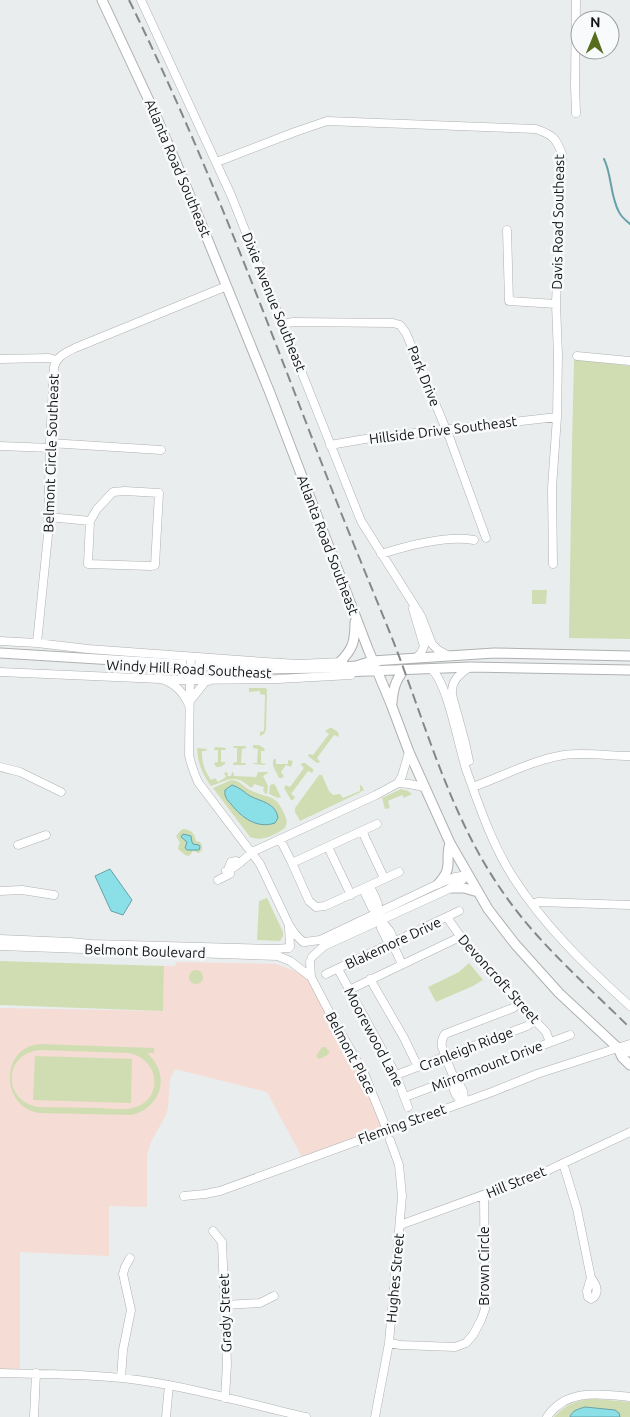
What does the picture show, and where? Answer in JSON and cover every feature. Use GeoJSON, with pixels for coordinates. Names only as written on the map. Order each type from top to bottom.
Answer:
{"type":"FeatureCollection","features":[{"type":"Feature","properties":{"kind":"main road","name":"Atlanta Road Southeast"},"geometry":{"type":"LineString","coordinates":[[102,0],[152,107],[227,286],[320,521],[372,661],[392,704],[409,752],[450,843],[478,892],[526,957],[559,993],[618,1048],[622,1057],[630,1066]]}},
{"type":"Feature","properties":{"kind":"main road"},"geometry":{"type":"LineString","coordinates":[[339,663],[353,645],[355,617]]}},
{"type":"Feature","properties":{"kind":"main road","name":"Windy Hill Road Southeast"},"geometry":{"type":"LineString","coordinates":[[0,653],[261,669],[328,668],[356,666],[372,661],[508,653],[630,656]]}},
{"type":"Feature","properties":{"kind":"main road","name":"Windy Hill Road Southeast"},"geometry":{"type":"LineString","coordinates":[[0,659],[263,674],[378,672],[470,667],[630,670]]}},
{"type":"Feature","properties":{"kind":"main road"},"geometry":{"type":"LineString","coordinates":[[392,704],[395,684],[404,670]]}},
{"type":"Feature","properties":{"kind":"main road"},"geometry":{"type":"LineString","coordinates":[[438,884],[448,870],[448,848],[450,843]]}},
{"type":"Feature","properties":{"kind":"main road"},"geometry":{"type":"LineString","coordinates":[[451,888],[464,888],[478,892]]}},
{"type":"Feature","properties":{"kind":"main road","name":"Atlanta Road Southeast"},"geometry":{"type":"LineString","coordinates":[[618,1048],[630,1052]]}},
{"type":"Feature","properties":{"kind":"street","name":"Dixie Avenue Southeast"},"geometry":{"type":"LineString","coordinates":[[141,0],[217,162],[361,521],[421,616],[432,644],[449,656]]}},
{"type":"Feature","properties":{"kind":"street"},"geometry":{"type":"LineString","coordinates":[[576,0],[576,112]]}},
{"type":"Feature","properties":{"kind":"street","name":"Davis Road Southeast"},"geometry":{"type":"LineString","coordinates":[[217,162],[327,121],[536,129],[554,138],[562,154],[556,304],[558,355],[557,417],[552,488],[553,564]]}},
{"type":"Feature","properties":{"kind":"street"},"geometry":{"type":"LineString","coordinates":[[507,230],[509,301],[556,304]]}},
{"type":"Feature","properties":{"kind":"street","name":"Belmont Circle Southeast"},"geometry":{"type":"LineString","coordinates":[[37,643],[49,517],[54,367],[56,360],[64,353],[80,345],[227,286]]}},
{"type":"Feature","properties":{"kind":"street","name":"Park Drive"},"geometry":{"type":"LineString","coordinates":[[283,324],[293,322],[393,323],[400,325],[406,332],[446,430],[486,538]]}},
{"type":"Feature","properties":{"kind":"street"},"geometry":{"type":"LineString","coordinates":[[578,356],[630,361]]}},
{"type":"Feature","properties":{"kind":"street"},"geometry":{"type":"LineString","coordinates":[[0,360],[49,358],[56,360]]}},
{"type":"Feature","properties":{"kind":"street","name":"Hillside Drive Southeast"},"geometry":{"type":"LineString","coordinates":[[330,445],[371,438],[557,417]]}},
{"type":"Feature","properties":{"kind":"street"},"geometry":{"type":"LineString","coordinates":[[0,446],[161,450]]}},
{"type":"Feature","properties":{"kind":"street"},"geometry":{"type":"LineString","coordinates":[[112,492],[159,493],[155,565],[88,564],[90,521],[97,509],[112,492]]}},
{"type":"Feature","properties":{"kind":"street"},"geometry":{"type":"LineString","coordinates":[[49,517],[90,521]]}},
{"type":"Feature","properties":{"kind":"street"},"geometry":{"type":"LineString","coordinates":[[381,554],[437,542],[465,538],[474,540]]}},
{"type":"Feature","properties":{"kind":"street","name":"Dixie Avenue Southeast"},"geometry":{"type":"LineString","coordinates":[[411,600],[424,643],[423,650],[416,658]]}},
{"type":"Feature","properties":{"kind":"street","name":"Windy Hill Road Southeast"},"geometry":{"type":"LineString","coordinates":[[0,641],[191,658],[298,664],[372,661]]}},
{"type":"Feature","properties":{"kind":"street"},"geometry":{"type":"LineString","coordinates":[[191,658],[189,755],[191,766],[198,782],[252,852],[262,868],[289,925],[295,934],[310,947],[311,959]]}},
{"type":"Feature","properties":{"kind":"street"},"geometry":{"type":"LineString","coordinates":[[470,667],[454,680],[452,692],[465,742],[473,787]]}},
{"type":"Feature","properties":{"kind":"street"},"geometry":{"type":"LineString","coordinates":[[431,669],[439,678],[466,769],[485,821],[512,875],[532,904],[569,948],[630,1006]]}},
{"type":"Feature","properties":{"kind":"street","name":"Windy Hill Road Southeast"},"geometry":{"type":"LineString","coordinates":[[0,672],[160,679],[190,676],[212,680],[303,678],[378,672]]}},
{"type":"Feature","properties":{"kind":"street"},"geometry":{"type":"LineString","coordinates":[[160,679],[176,687],[190,704]]}},
{"type":"Feature","properties":{"kind":"street"},"geometry":{"type":"LineString","coordinates":[[190,704],[205,682],[212,680]]}},
{"type":"Feature","properties":{"kind":"street"},"geometry":{"type":"LineString","coordinates":[[218,880],[230,874],[228,870],[231,862],[236,861],[240,863],[252,852],[398,783],[409,752]]}},
{"type":"Feature","properties":{"kind":"street"},"geometry":{"type":"LineString","coordinates":[[473,787],[532,764],[560,756],[579,754],[630,756]]}},
{"type":"Feature","properties":{"kind":"street"},"geometry":{"type":"LineString","coordinates":[[0,767],[20,772],[61,792]]}},
{"type":"Feature","properties":{"kind":"street"},"geometry":{"type":"LineString","coordinates":[[398,783],[424,787]]}},
{"type":"Feature","properties":{"kind":"street"},"geometry":{"type":"LineString","coordinates":[[292,863],[377,824]]}},
{"type":"Feature","properties":{"kind":"street"},"geometry":{"type":"LineString","coordinates":[[362,831],[384,878]]}},
{"type":"Feature","properties":{"kind":"street"},"geometry":{"type":"LineString","coordinates":[[18,845],[46,835]]}},
{"type":"Feature","properties":{"kind":"street"},"geometry":{"type":"LineString","coordinates":[[280,839],[309,901],[316,907],[325,906],[399,872]]}},
{"type":"Feature","properties":{"kind":"street"},"geometry":{"type":"LineString","coordinates":[[328,847],[351,894]]}},
{"type":"Feature","properties":{"kind":"street"},"geometry":{"type":"LineString","coordinates":[[289,925],[290,947],[288,954],[290,961],[297,966],[304,966],[324,946],[438,884],[455,877],[468,875]]}},
{"type":"Feature","properties":{"kind":"street"},"geometry":{"type":"LineString","coordinates":[[290,947],[296,942],[320,940],[380,917],[451,888],[468,875]]}},
{"type":"Feature","properties":{"kind":"street"},"geometry":{"type":"LineString","coordinates":[[366,887],[378,905],[381,928],[387,940],[392,943],[402,964]]}},
{"type":"Feature","properties":{"kind":"street"},"geometry":{"type":"LineString","coordinates":[[0,891],[22,890],[54,895]]}},
{"type":"Feature","properties":{"kind":"street"},"geometry":{"type":"LineString","coordinates":[[532,904],[538,902],[630,905]]}},
{"type":"Feature","properties":{"kind":"street","name":"Blakemore Drive"},"geometry":{"type":"LineString","coordinates":[[326,974],[459,912]]}},
{"type":"Feature","properties":{"kind":"street","name":"Devoncroft Street"},"geometry":{"type":"LineString","coordinates":[[447,917],[460,937],[490,974],[546,1032],[550,1042]]}},
{"type":"Feature","properties":{"kind":"street"},"geometry":{"type":"LineString","coordinates":[[349,990],[460,937]]}},
{"type":"Feature","properties":{"kind":"street","name":"Belmont Boulevard"},"geometry":{"type":"LineString","coordinates":[[0,939],[91,944],[279,949],[290,947]]}},
{"type":"Feature","properties":{"kind":"street","name":"Belmont Boulevard"},"geometry":{"type":"LineString","coordinates":[[0,946],[278,956],[290,961]]}},
{"type":"Feature","properties":{"kind":"street","name":"Belmont Place"},"geometry":{"type":"LineString","coordinates":[[311,959],[311,977],[364,1073],[387,1130]]}},
{"type":"Feature","properties":{"kind":"street","name":"Belmont Place"},"geometry":{"type":"LineString","coordinates":[[297,966],[311,977]]}},
{"type":"Feature","properties":{"kind":"street","name":"Moorewood Lane"},"geometry":{"type":"LineString","coordinates":[[338,969],[396,1075],[408,1107]]}},
{"type":"Feature","properties":{"kind":"street"},"geometry":{"type":"LineString","coordinates":[[370,979],[410,1049],[418,1067]]}},
{"type":"Feature","properties":{"kind":"street"},"geometry":{"type":"LineString","coordinates":[[463,1102],[458,1098],[452,1084],[454,1079],[441,1042],[445,1034],[514,1008],[519,1003]]}},
{"type":"Feature","properties":{"kind":"street","name":"Cranleigh Ridge"},"geometry":{"type":"LineString","coordinates":[[396,1075],[527,1026],[535,1020]]}},
{"type":"Feature","properties":{"kind":"street","name":"Mirrormount Drive"},"geometry":{"type":"LineString","coordinates":[[405,1097],[570,1035]]}},
{"type":"Feature","properties":{"kind":"street","name":"Fleming Street"},"geometry":{"type":"LineString","coordinates":[[184,1196],[220,1191],[537,1074],[630,1044]]}},
{"type":"Feature","properties":{"kind":"street","name":"Hill Street"},"geometry":{"type":"LineString","coordinates":[[400,1225],[484,1195],[563,1163],[630,1132]]}},
{"type":"Feature","properties":{"kind":"street","name":"Hughes Street"},"geometry":{"type":"LineString","coordinates":[[375,1417],[389,1343],[402,1196],[401,1175],[397,1157],[390,1140]]}},
{"type":"Feature","properties":{"kind":"street"},"geometry":{"type":"LineString","coordinates":[[563,1163],[577,1209],[591,1278]]}},
{"type":"Feature","properties":{"kind":"street","name":"Brown Circle"},"geometry":{"type":"LineString","coordinates":[[389,1343],[455,1347],[466,1343],[473,1335],[485,1309],[484,1195]]}},
{"type":"Feature","properties":{"kind":"street","name":"Grady Street"},"geometry":{"type":"LineString","coordinates":[[213,1231],[222,1242],[227,1364],[225,1398]]}},
{"type":"Feature","properties":{"kind":"street"},"geometry":{"type":"LineString","coordinates":[[121,1378],[123,1350],[131,1310],[123,1274],[130,1258]]}},
{"type":"Feature","properties":{"kind":"street"},"geometry":{"type":"LineString","coordinates":[[224,1305],[260,1303],[274,1296]]}},
{"type":"Feature","properties":{"kind":"street"},"geometry":{"type":"LineString","coordinates":[[0,1373],[121,1378],[170,1385],[306,1417]]}},
{"type":"Feature","properties":{"kind":"street"},"geometry":{"type":"LineString","coordinates":[[34,1417],[36,1374]]}},
{"type":"Feature","properties":{"kind":"street"},"geometry":{"type":"LineString","coordinates":[[166,1417],[170,1385]]}},
{"type":"Feature","properties":{"kind":"street"},"geometry":{"type":"LineString","coordinates":[[547,1417],[559,1404],[569,1398],[580,1395],[630,1396]]}},
{"type":"Feature","properties":{"kind":"shaded area"},"geometry":{"type":"Polygon","coordinates":[[[176,962],[276,964],[311,977],[357,1061],[387,1130],[304,1161],[267,1092],[175,1069],[170,1079],[166,1115],[151,1142],[147,1155],[147,1207],[109,1206],[109,1256],[20,1252],[20,1373],[0,1373],[0,1008],[163,1011],[164,966],[175,966],[176,962]]]}},
{"type":"Feature","properties":{"kind":"green space"},"geometry":{"type":"Polygon","coordinates":[[[574,359],[630,366],[630,639],[569,638],[574,359]]]}},
{"type":"Feature","properties":{"kind":"green space"},"geometry":{"type":"Polygon","coordinates":[[[532,590],[547,590],[546,604],[532,604],[532,590]]]}},
{"type":"Feature","properties":{"kind":"green space"},"geometry":{"type":"Polygon","coordinates":[[[249,688],[266,688],[267,690],[266,730],[260,736],[260,732],[264,731],[265,695],[260,694],[260,691],[249,692],[249,688]]]}},
{"type":"Feature","properties":{"kind":"green space"},"geometry":{"type":"Polygon","coordinates":[[[330,728],[338,732],[339,737],[334,735],[317,758],[320,762],[317,763],[308,755],[313,755],[329,734],[325,731],[330,728]]]}},
{"type":"Feature","properties":{"kind":"green space"},"geometry":{"type":"Polygon","coordinates":[[[253,745],[259,745],[264,748],[265,751],[261,751],[261,763],[265,765],[253,764],[257,763],[258,749],[253,748],[253,745]]]}},
{"type":"Feature","properties":{"kind":"green space"},"geometry":{"type":"Polygon","coordinates":[[[234,746],[246,746],[246,748],[242,749],[241,763],[246,763],[245,765],[233,765],[233,763],[237,762],[237,748],[233,748],[234,746]]]}},
{"type":"Feature","properties":{"kind":"green space"},"geometry":{"type":"Polygon","coordinates":[[[215,747],[226,748],[221,750],[221,762],[225,762],[225,764],[220,767],[216,767],[214,763],[218,762],[218,750],[214,750],[215,747]]]}},
{"type":"Feature","properties":{"kind":"green space"},"geometry":{"type":"Polygon","coordinates":[[[198,748],[207,749],[202,751],[202,759],[205,770],[211,780],[215,778],[218,782],[226,777],[224,773],[227,772],[228,776],[231,776],[233,772],[234,776],[256,777],[258,772],[267,772],[263,776],[268,786],[267,794],[263,791],[264,787],[254,784],[251,788],[236,779],[211,786],[201,768],[198,748]]]}},
{"type":"Feature","properties":{"kind":"green space"},"geometry":{"type":"Polygon","coordinates":[[[274,759],[276,759],[276,764],[288,764],[288,760],[293,761],[291,767],[286,765],[281,772],[284,776],[282,778],[279,778],[273,766],[274,759]]]}},
{"type":"Feature","properties":{"kind":"green space"},"geometry":{"type":"Polygon","coordinates":[[[302,763],[313,769],[313,772],[308,771],[291,794],[295,797],[291,800],[284,788],[286,785],[290,787],[304,768],[301,765],[302,763]]]}},
{"type":"Feature","properties":{"kind":"green space"},"geometry":{"type":"Polygon","coordinates":[[[319,775],[322,775],[329,791],[333,795],[340,794],[343,798],[360,791],[360,785],[364,791],[300,821],[295,808],[319,775]]]}},
{"type":"Feature","properties":{"kind":"green space"},"geometry":{"type":"Polygon","coordinates":[[[231,780],[237,781],[249,790],[278,802],[287,822],[285,828],[264,838],[250,837],[213,788],[231,780]]]}},
{"type":"Feature","properties":{"kind":"green space"},"geometry":{"type":"Polygon","coordinates":[[[273,784],[281,797],[278,798],[269,794],[270,785],[273,784]]]}},
{"type":"Feature","properties":{"kind":"green space"},"geometry":{"type":"Polygon","coordinates":[[[401,789],[412,794],[404,798],[402,795],[388,801],[390,808],[385,809],[382,798],[401,789]]]}},
{"type":"Feature","properties":{"kind":"green space"},"geometry":{"type":"Polygon","coordinates":[[[183,829],[192,832],[196,841],[202,845],[202,850],[199,853],[193,851],[189,856],[178,849],[180,843],[176,836],[183,829]]]}},
{"type":"Feature","properties":{"kind":"green space"},"geometry":{"type":"Polygon","coordinates":[[[267,898],[283,932],[280,941],[257,940],[259,901],[267,898]]]}},
{"type":"Feature","properties":{"kind":"green space"},"geometry":{"type":"Polygon","coordinates":[[[0,961],[164,966],[163,1011],[0,1005],[0,961]]]}},
{"type":"Feature","properties":{"kind":"green space"},"geometry":{"type":"Polygon","coordinates":[[[469,963],[483,980],[436,1002],[428,987],[459,972],[469,963]]]}},
{"type":"Feature","properties":{"kind":"green space"},"geometry":{"type":"Polygon","coordinates":[[[196,970],[201,972],[203,977],[201,982],[196,984],[191,982],[189,977],[191,972],[196,970]]]}},
{"type":"Feature","properties":{"kind":"green space"},"geometry":{"type":"Polygon","coordinates":[[[40,1044],[154,1048],[154,1053],[147,1053],[159,1070],[160,1089],[150,1105],[132,1115],[39,1113],[26,1108],[17,1100],[12,1089],[10,1077],[12,1066],[17,1055],[27,1048],[40,1044]],[[40,1050],[28,1053],[19,1059],[14,1068],[13,1088],[18,1096],[27,1103],[39,1107],[132,1108],[150,1098],[154,1080],[152,1071],[147,1063],[139,1057],[128,1053],[40,1050]]]}},
{"type":"Feature","properties":{"kind":"green space"},"geometry":{"type":"Polygon","coordinates":[[[322,1047],[325,1047],[330,1052],[319,1059],[316,1056],[322,1047]]]}},
{"type":"Feature","properties":{"kind":"green space"},"geometry":{"type":"Polygon","coordinates":[[[35,1056],[132,1059],[131,1103],[33,1100],[35,1056]]]}},
{"type":"Feature","properties":{"kind":"green space"},"geometry":{"type":"Polygon","coordinates":[[[596,1399],[630,1402],[630,1417],[554,1417],[573,1403],[596,1399]]]}},
{"type":"Feature","properties":{"kind":"water"},"geometry":{"type":"Polygon","coordinates":[[[232,785],[271,806],[277,813],[278,818],[275,823],[262,825],[250,821],[240,814],[225,796],[225,790],[232,785]]]}},
{"type":"Feature","properties":{"kind":"water"},"geometry":{"type":"Polygon","coordinates":[[[183,834],[191,836],[193,844],[199,845],[199,850],[187,850],[185,848],[187,842],[181,837],[183,834]]]}},
{"type":"Feature","properties":{"kind":"water"},"geometry":{"type":"Polygon","coordinates":[[[110,869],[132,900],[123,915],[111,911],[95,876],[110,869]]]}},
{"type":"Feature","properties":{"kind":"water"},"geometry":{"type":"Polygon","coordinates":[[[585,1407],[615,1410],[619,1413],[620,1417],[570,1417],[574,1411],[585,1407]]]}},
{"type":"Feature","properties":{"kind":"waterway"},"geometry":{"type":"LineString","coordinates":[[604,159],[616,206],[621,216],[630,224]]}},
{"type":"Feature","properties":{"kind":"railway"},"geometry":{"type":"LineString","coordinates":[[129,0],[209,176],[390,633],[438,764],[466,828],[482,859],[514,908],[545,944],[630,1028]]}}]}
